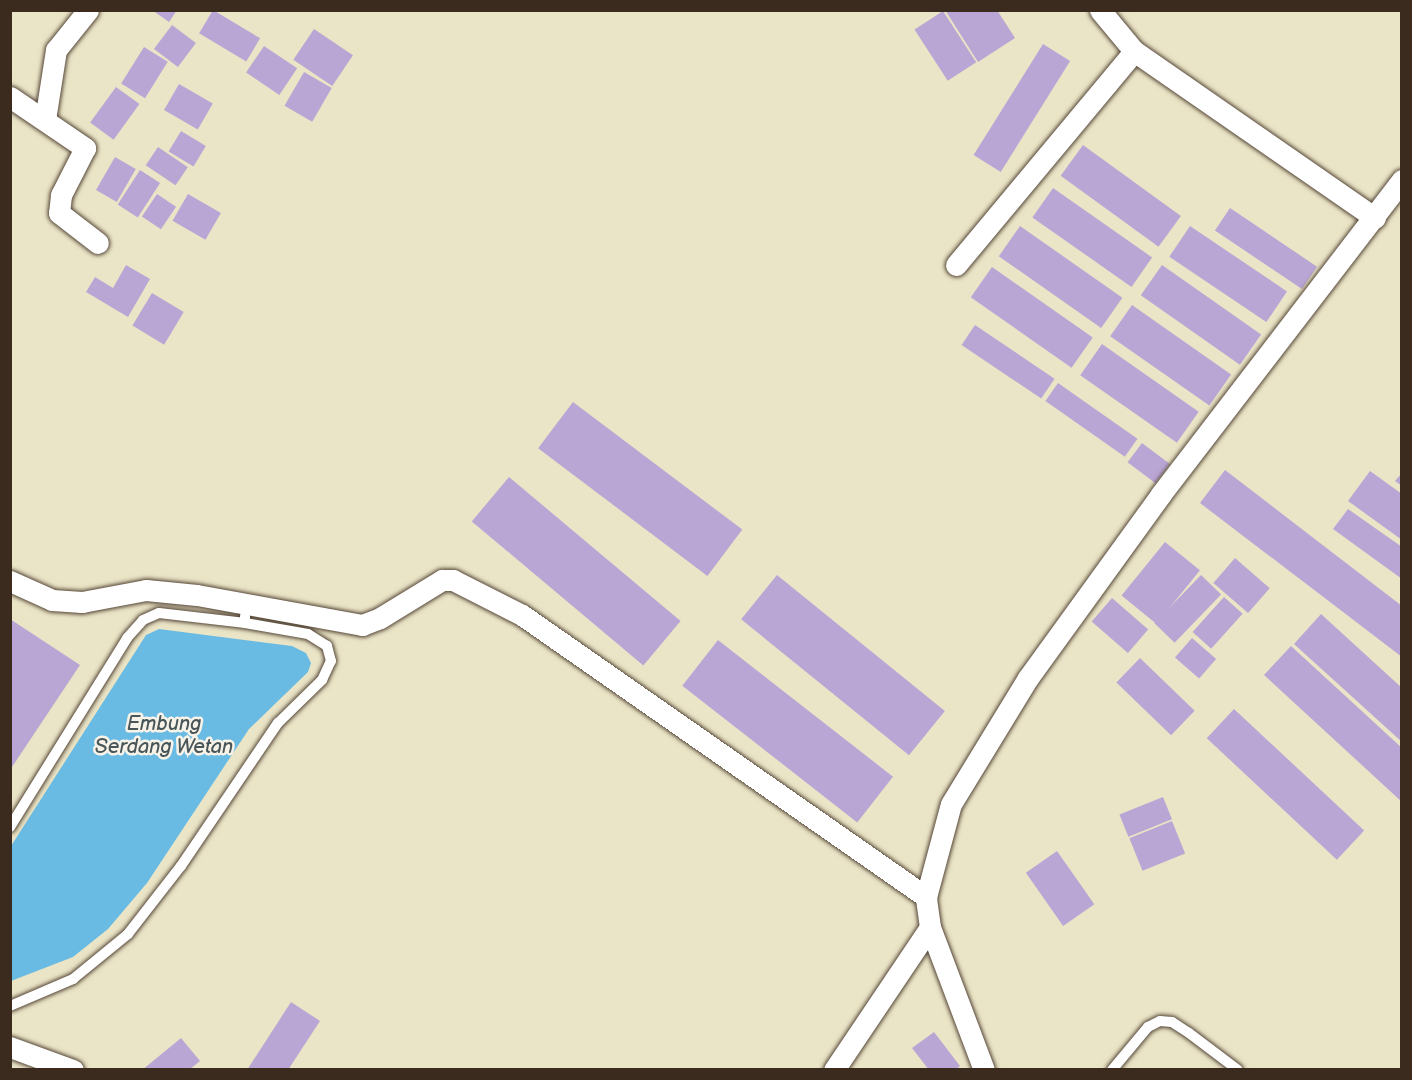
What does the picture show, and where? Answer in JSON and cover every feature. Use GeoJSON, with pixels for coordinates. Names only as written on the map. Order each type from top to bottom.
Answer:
{"type":"FeatureCollection","features":[{"type":"Feature","properties":{"kind":"street"},"geometry":{"type":"LineString","coordinates":[[45,120],[56,50],[62,38],[88,10]]}},
{"type":"Feature","properties":{"kind":"street"},"geometry":{"type":"LineString","coordinates":[[1100,10],[1134,51],[1375,218]]}},
{"type":"Feature","properties":{"kind":"street"},"geometry":{"type":"LineString","coordinates":[[956,266],[1134,51]]}},
{"type":"Feature","properties":{"kind":"street"},"geometry":{"type":"LineString","coordinates":[[10,97],[84,148],[61,195],[59,213],[98,243]]}},
{"type":"Feature","properties":{"kind":"street"},"geometry":{"type":"LineString","coordinates":[[984,1070],[930,927],[926,897],[951,804],[1028,678],[1161,494],[1401,183]]}},
{"type":"Feature","properties":{"kind":"street"},"geometry":{"type":"LineString","coordinates":[[10,581],[52,600],[82,602],[146,590],[245,614],[362,625],[380,618],[442,580],[466,586],[522,615],[926,897]]}},
{"type":"Feature","properties":{"kind":"street"},"geometry":{"type":"LineString","coordinates":[[834,1070],[930,927]]}},
{"type":"Feature","properties":{"kind":"street"},"geometry":{"type":"LineString","coordinates":[[10,1047],[73,1070]]}},
{"type":"Feature","properties":{"kind":"lane"},"geometry":{"type":"LineString","coordinates":[[10,826],[127,638],[143,620],[159,613],[245,614],[308,634],[327,646],[331,661],[322,680],[278,723],[181,866],[128,934],[73,979],[10,1006]]}},
{"type":"Feature","properties":{"kind":"lane"},"geometry":{"type":"LineString","coordinates":[[1112,1070],[1148,1028],[1160,1021],[1172,1022],[1238,1070]]}},
{"type":"Feature","properties":{"kind":"water","name":"Embung Serdang Wetan"},"geometry":{"type":"Polygon","coordinates":[[[159,629],[292,646],[306,653],[311,663],[308,672],[249,729],[147,883],[108,929],[73,957],[11,981],[11,846],[146,635],[159,629]]]}},
{"type":"Feature","properties":{"kind":"building"},"geometry":{"type":"Polygon","coordinates":[[[152,10],[177,10],[169,22],[152,10]]]}},
{"type":"Feature","properties":{"kind":"building"},"geometry":{"type":"Polygon","coordinates":[[[213,10],[260,38],[246,61],[199,33],[213,10]]]}},
{"type":"Feature","properties":{"kind":"building"},"geometry":{"type":"Polygon","coordinates":[[[945,10],[997,10],[1015,38],[978,62],[945,10]]]}},
{"type":"Feature","properties":{"kind":"building"},"geometry":{"type":"Polygon","coordinates":[[[943,11],[976,62],[948,81],[914,30],[943,11]]]}},
{"type":"Feature","properties":{"kind":"building"},"geometry":{"type":"Polygon","coordinates":[[[172,25],[196,43],[178,67],[154,49],[172,25]]]}},
{"type":"Feature","properties":{"kind":"building"},"geometry":{"type":"Polygon","coordinates":[[[314,29],[353,55],[332,86],[293,60],[314,29]]]}},
{"type":"Feature","properties":{"kind":"building"},"geometry":{"type":"Polygon","coordinates":[[[1043,44],[1070,61],[1001,172],[974,155],[1043,44]]]}},
{"type":"Feature","properties":{"kind":"building"},"geometry":{"type":"Polygon","coordinates":[[[264,46],[297,68],[279,95],[246,73],[264,46]]]}},
{"type":"Feature","properties":{"kind":"building"},"geometry":{"type":"Polygon","coordinates":[[[144,47],[168,62],[145,98],[121,83],[144,47]]]}},
{"type":"Feature","properties":{"kind":"building"},"geometry":{"type":"Polygon","coordinates":[[[304,72],[332,88],[312,122],[284,106],[304,72]]]}},
{"type":"Feature","properties":{"kind":"building"},"geometry":{"type":"Polygon","coordinates":[[[179,84],[213,104],[198,129],[164,110],[179,84]]]}},
{"type":"Feature","properties":{"kind":"building"},"geometry":{"type":"Polygon","coordinates":[[[116,87],[139,104],[114,140],[90,123],[116,87]]]}},
{"type":"Feature","properties":{"kind":"building"},"geometry":{"type":"Polygon","coordinates":[[[181,131],[206,146],[193,167],[169,152],[181,131]]]}},
{"type":"Feature","properties":{"kind":"building"},"geometry":{"type":"Polygon","coordinates":[[[1083,145],[1181,216],[1159,247],[1061,176],[1083,145]]]}},
{"type":"Feature","properties":{"kind":"building"},"geometry":{"type":"Polygon","coordinates":[[[158,147],[188,167],[176,185],[146,165],[158,147]]]}},
{"type":"Feature","properties":{"kind":"building"},"geometry":{"type":"Polygon","coordinates":[[[115,157],[136,169],[117,202],[96,190],[115,157]]]}},
{"type":"Feature","properties":{"kind":"building"},"geometry":{"type":"Polygon","coordinates":[[[140,170],[160,183],[138,217],[118,204],[140,170]]]}},
{"type":"Feature","properties":{"kind":"building"},"geometry":{"type":"Polygon","coordinates":[[[1053,188],[1152,257],[1131,287],[1032,217],[1053,188]]]}},
{"type":"Feature","properties":{"kind":"building"},"geometry":{"type":"Polygon","coordinates":[[[157,194],[176,207],[161,229],[142,216],[157,194]]]}},
{"type":"Feature","properties":{"kind":"building"},"geometry":{"type":"Polygon","coordinates":[[[188,194],[221,213],[205,240],[172,221],[188,194]]]}},
{"type":"Feature","properties":{"kind":"building"},"geometry":{"type":"Polygon","coordinates":[[[1230,208],[1317,267],[1302,289],[1215,230],[1230,208]]]}},
{"type":"Feature","properties":{"kind":"building"},"geometry":{"type":"Polygon","coordinates":[[[1020,226],[1122,298],[1101,328],[999,256],[1020,226]]]}},
{"type":"Feature","properties":{"kind":"building"},"geometry":{"type":"Polygon","coordinates":[[[1190,226],[1287,291],[1266,322],[1169,257],[1190,226]]]}},
{"type":"Feature","properties":{"kind":"building"},"geometry":{"type":"Polygon","coordinates":[[[126,265],[150,279],[128,317],[86,292],[95,277],[113,288],[126,265]]]}},
{"type":"Feature","properties":{"kind":"building"},"geometry":{"type":"Polygon","coordinates":[[[1162,265],[1261,334],[1240,365],[1141,295],[1162,265]]]}},
{"type":"Feature","properties":{"kind":"building"},"geometry":{"type":"Polygon","coordinates":[[[992,267],[1093,338],[1072,368],[971,297],[992,267]]]}},
{"type":"Feature","properties":{"kind":"building"},"geometry":{"type":"Polygon","coordinates":[[[152,293],[184,312],[164,345],[132,326],[152,293]]]}},
{"type":"Feature","properties":{"kind":"building"},"geometry":{"type":"Polygon","coordinates":[[[1132,305],[1231,374],[1209,406],[1110,336],[1132,305]]]}},
{"type":"Feature","properties":{"kind":"building"},"geometry":{"type":"Polygon","coordinates":[[[975,325],[1055,379],[1041,399],[962,345],[975,325]]]}},
{"type":"Feature","properties":{"kind":"building"},"geometry":{"type":"Polygon","coordinates":[[[1102,344],[1199,412],[1177,443],[1080,375],[1102,344]]]}},
{"type":"Feature","properties":{"kind":"building"},"geometry":{"type":"Polygon","coordinates":[[[1058,383],[1137,439],[1125,457],[1045,401],[1058,383]]]}},
{"type":"Feature","properties":{"kind":"building"},"geometry":{"type":"Polygon","coordinates":[[[573,402],[742,530],[707,576],[538,448],[573,402]]]}},
{"type":"Feature","properties":{"kind":"building"},"geometry":{"type":"Polygon","coordinates":[[[1142,443],[1170,464],[1156,483],[1128,462],[1142,443]]]}},
{"type":"Feature","properties":{"kind":"building"},"geometry":{"type":"Polygon","coordinates":[[[1225,470],[1402,606],[1402,657],[1200,503],[1225,470]]]}},
{"type":"Feature","properties":{"kind":"building"},"geometry":{"type":"Polygon","coordinates":[[[1370,471],[1402,494],[1402,540],[1348,501],[1370,471]]]}},
{"type":"Feature","properties":{"kind":"building"},"geometry":{"type":"Polygon","coordinates":[[[1402,473],[1402,486],[1395,481],[1402,473]]]}},
{"type":"Feature","properties":{"kind":"building"},"geometry":{"type":"Polygon","coordinates":[[[509,477],[681,621],[643,665],[472,521],[509,477]]]}},
{"type":"Feature","properties":{"kind":"building"},"geometry":{"type":"Polygon","coordinates":[[[1348,509],[1402,547],[1402,579],[1333,529],[1348,509]]]}},
{"type":"Feature","properties":{"kind":"building"},"geometry":{"type":"Polygon","coordinates":[[[1165,542],[1200,570],[1157,624],[1122,596],[1165,542]]]}},
{"type":"Feature","properties":{"kind":"building"},"geometry":{"type":"Polygon","coordinates":[[[1235,558],[1270,588],[1248,613],[1213,583],[1235,558]]]}},
{"type":"Feature","properties":{"kind":"building"},"geometry":{"type":"Polygon","coordinates":[[[777,575],[945,711],[909,755],[741,619],[777,575]]]}},
{"type":"Feature","properties":{"kind":"building"},"geometry":{"type":"Polygon","coordinates":[[[1201,575],[1221,594],[1175,643],[1154,623],[1201,575]]]}},
{"type":"Feature","properties":{"kind":"building"},"geometry":{"type":"Polygon","coordinates":[[[1224,597],[1243,614],[1211,649],[1193,632],[1224,597]]]}},
{"type":"Feature","properties":{"kind":"building"},"geometry":{"type":"Polygon","coordinates":[[[1112,598],[1148,629],[1128,653],[1092,621],[1112,598]]]}},
{"type":"Feature","properties":{"kind":"building"},"geometry":{"type":"Polygon","coordinates":[[[1321,614],[1402,688],[1402,742],[1294,644],[1321,614]]]}},
{"type":"Feature","properties":{"kind":"building"},"geometry":{"type":"Polygon","coordinates":[[[10,619],[80,665],[10,770],[10,619]]]}},
{"type":"Feature","properties":{"kind":"building"},"geometry":{"type":"Polygon","coordinates":[[[1192,638],[1216,659],[1199,679],[1175,658],[1192,638]]]}},
{"type":"Feature","properties":{"kind":"building"},"geometry":{"type":"Polygon","coordinates":[[[718,640],[893,777],[857,822],[682,686],[718,640]]]}},
{"type":"Feature","properties":{"kind":"building"},"geometry":{"type":"Polygon","coordinates":[[[1291,646],[1402,748],[1402,802],[1264,675],[1291,646]]]}},
{"type":"Feature","properties":{"kind":"building"},"geometry":{"type":"Polygon","coordinates":[[[1140,658],[1195,711],[1171,735],[1116,682],[1140,658]]]}},
{"type":"Feature","properties":{"kind":"building"},"geometry":{"type":"Polygon","coordinates":[[[1234,709],[1364,830],[1337,860],[1207,738],[1234,709]]]}},
{"type":"Feature","properties":{"kind":"building"},"geometry":{"type":"Polygon","coordinates":[[[1163,797],[1172,819],[1128,837],[1119,815],[1163,797]]]}},
{"type":"Feature","properties":{"kind":"building"},"geometry":{"type":"Polygon","coordinates":[[[1172,821],[1185,853],[1142,871],[1129,838],[1172,821]]]}},
{"type":"Feature","properties":{"kind":"building"},"geometry":{"type":"Polygon","coordinates":[[[1057,851],[1094,904],[1063,926],[1026,873],[1057,851]]]}},
{"type":"Feature","properties":{"kind":"building"},"geometry":{"type":"Polygon","coordinates":[[[291,1002],[320,1021],[288,1070],[247,1070],[291,1002]]]}},
{"type":"Feature","properties":{"kind":"building"},"geometry":{"type":"Polygon","coordinates":[[[934,1032],[960,1066],[955,1070],[929,1070],[912,1048],[934,1032]]]}},
{"type":"Feature","properties":{"kind":"building"},"geometry":{"type":"Polygon","coordinates":[[[181,1038],[200,1061],[189,1070],[142,1070],[181,1038]]]}}]}
